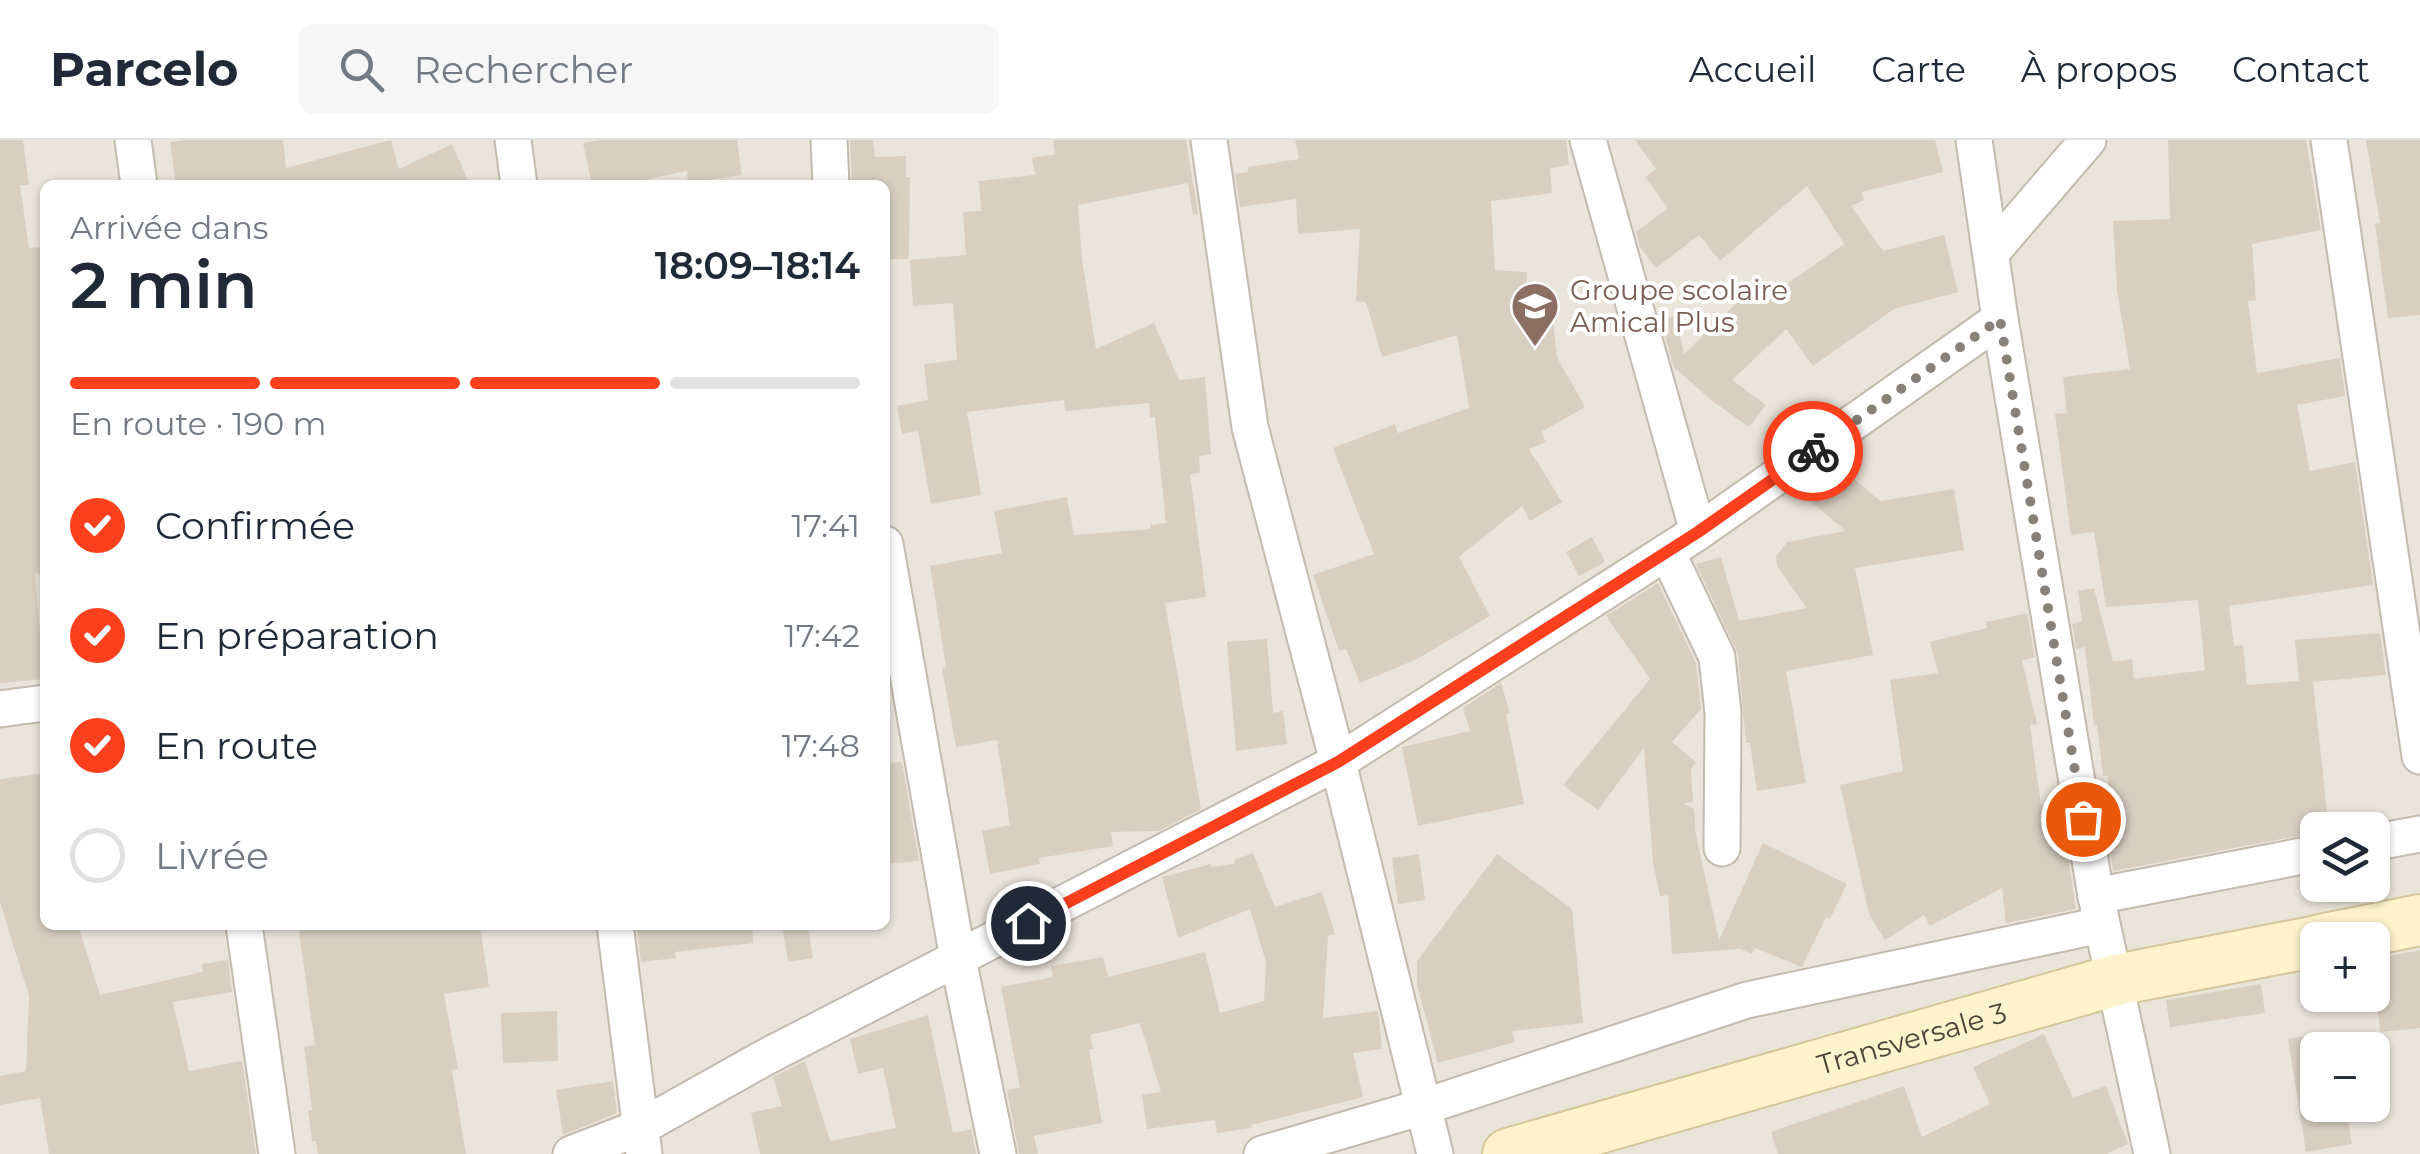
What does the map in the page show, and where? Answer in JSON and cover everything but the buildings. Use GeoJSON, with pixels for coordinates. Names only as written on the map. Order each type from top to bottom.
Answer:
{"type":"FeatureCollection","features":[{"type":"Feature","properties":{"kind":"main road","name":"Transversale 3"},"geometry":{"type":"LineString","coordinates":[[2390,926],[2420,920]]}},
{"type":"Feature","properties":{"kind":"main road","name":"Transversale 3"},"geometry":{"type":"LineString","coordinates":[[1508,1154],[2116,980],[2300,944]]}},
{"type":"Feature","properties":{"kind":"street"},"geometry":{"type":"LineString","coordinates":[[132,140],[138,180]]}},
{"type":"Feature","properties":{"kind":"street"},"geometry":{"type":"LineString","coordinates":[[513,140],[518,180]]}},
{"type":"Feature","properties":{"kind":"street"},"geometry":{"type":"LineString","coordinates":[[829,140],[831,180]]}},
{"type":"Feature","properties":{"kind":"street"},"geometry":{"type":"LineString","coordinates":[[1209,140],[1250,427],[1435,1154]]}},
{"type":"Feature","properties":{"kind":"street"},"geometry":{"type":"LineString","coordinates":[[1588,140],[1698,532]]}},
{"type":"Feature","properties":{"kind":"street"},"geometry":{"type":"LineString","coordinates":[[1974,140],[2098,910],[2152,1154]]}},
{"type":"Feature","properties":{"kind":"street"},"geometry":{"type":"LineString","coordinates":[[1990,253],[2088,140]]}},
{"type":"Feature","properties":{"kind":"street"},"geometry":{"type":"LineString","coordinates":[[2329,140],[2420,756]]}},
{"type":"Feature","properties":{"kind":"street"},"geometry":{"type":"LineString","coordinates":[[571,1154],[643,1141],[764,1058],[1338,762],[1698,532],[2000,319]]}},
{"type":"Feature","properties":{"kind":"street"},"geometry":{"type":"LineString","coordinates":[[1666,552],[1717,657],[1723,714],[1722,848]]}},
{"type":"Feature","properties":{"kind":"street"},"geometry":{"type":"LineString","coordinates":[[890,572],[958,958],[998,1154]]}},
{"type":"Feature","properties":{"kind":"street"},"geometry":{"type":"LineString","coordinates":[[0,709],[40,704]]}},
{"type":"Feature","properties":{"kind":"street"},"geometry":{"type":"LineString","coordinates":[[2390,840],[2420,834]]}},
{"type":"Feature","properties":{"kind":"street"},"geometry":{"type":"LineString","coordinates":[[1262,1154],[1747,1000],[2300,858]]}},
{"type":"Feature","properties":{"kind":"street"},"geometry":{"type":"LineString","coordinates":[[245,930],[277,1154]]}},
{"type":"Feature","properties":{"kind":"street"},"geometry":{"type":"LineString","coordinates":[[616,930],[643,1141]]}},
{"type":"Feature","properties":{"kind":"shaded area"},"geometry":{"type":"Polygon","coordinates":[[[0,140],[2420,140],[2420,1154],[0,1154],[0,140]]]}},
{"type":"Feature","properties":{"kind":"way so far"},"geometry":{"type":"LineString","coordinates":[[1813,451],[2000,319],[2083,819]]}},
{"type":"Feature","properties":{"kind":"place","name":"Groupe scolaire Amical Plus"},"geometry":{"type":"Point","coordinates":[1535,348]}},
{"type":"Feature","properties":{"kind":"route"},"geometry":{"type":"LineString","coordinates":[[1028,923],[1338,762],[1698,532],[1813,451]]}}]}
